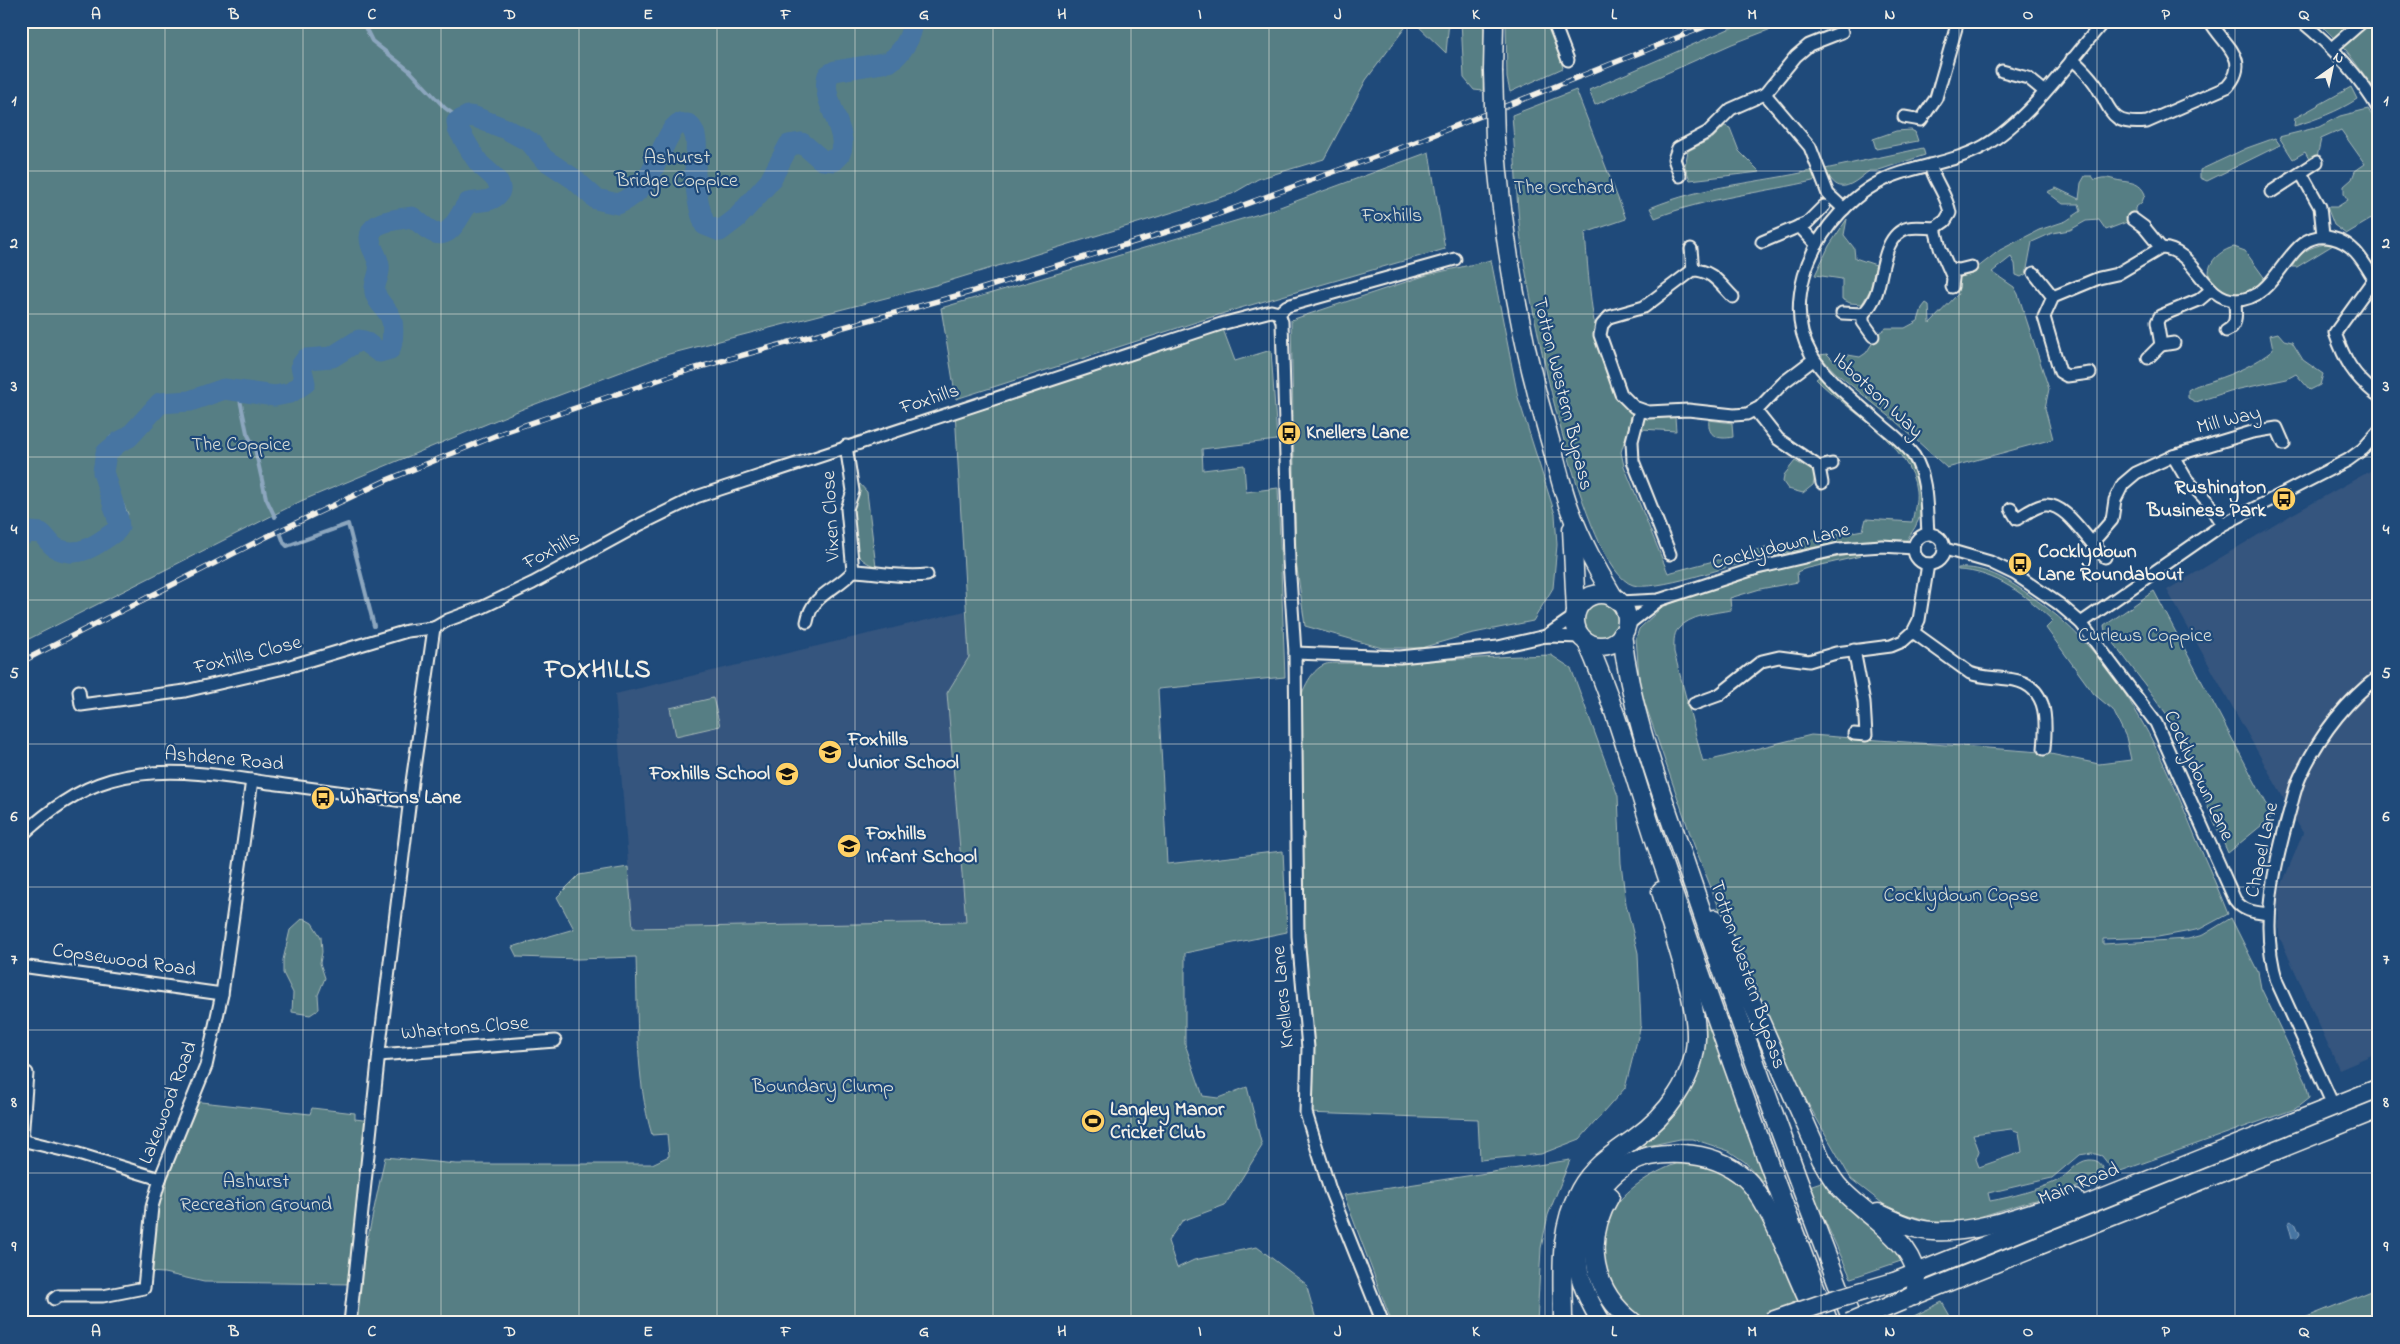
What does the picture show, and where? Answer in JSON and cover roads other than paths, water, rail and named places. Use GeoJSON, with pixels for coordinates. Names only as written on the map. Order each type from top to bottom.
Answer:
{"type":"FeatureCollection","features":[{"type":"Feature","properties":{"kind":"main road","name":"Totton Western Bypass"},"geometry":{"type":"LineString","coordinates":[[1494,21],[1493,71],[1499,196],[1518,319],[1533,385],[1569,509],[1586,548],[1616,600]]}},
{"type":"Feature","properties":{"kind":"main road","name":"Totton Western Bypass"},"geometry":{"type":"LineString","coordinates":[[1569,509],[1576,566],[1576,613]]}},
{"type":"Feature","properties":{"kind":"main road"},"geometry":{"type":"LineString","coordinates":[[1595,595],[1616,600],[1624,609],[1624,630],[1610,644],[1602,645],[1584,640],[1575,624],[1576,613],[1584,600],[1595,595]]}},
{"type":"Feature","properties":{"kind":"main road","name":"Totton Western Bypass"},"geometry":{"type":"LineString","coordinates":[[1624,630],[1625,665],[1638,716],[1669,813],[1728,991],[1853,1323]]}},
{"type":"Feature","properties":{"kind":"main road","name":"Totton Western Bypass"},"geometry":{"type":"LineString","coordinates":[[1584,640],[1608,693],[1645,810],[1706,990],[1829,1323]]}},
{"type":"Feature","properties":{"kind":"main road"},"geometry":{"type":"LineString","coordinates":[[1563,1323],[1563,1243],[1566,1224],[1580,1189],[1602,1161],[1635,1138],[1661,1115],[1684,1082],[1693,1056],[1696,1038],[1693,1008],[1654,866],[1645,810]]}},
{"type":"Feature","properties":{"kind":"main road"},"geometry":{"type":"LineString","coordinates":[[1669,813],[1821,1159],[1838,1187],[1895,1236],[1908,1255],[1916,1274],[1917,1289],[1908,1299]]}},
{"type":"Feature","properties":{"kind":"main road","name":"Main Road"},"geometry":{"type":"LineString","coordinates":[[1796,1323],[2116,1193],[2334,1108],[2379,1088]]}},
{"type":"Feature","properties":{"kind":"main road","name":"Main Road"},"geometry":{"type":"LineString","coordinates":[[1849,1323],[2379,1109]]}},
{"type":"Feature","properties":{"kind":"main road"},"geometry":{"type":"LineString","coordinates":[[1602,1323],[1588,1297],[1579,1269],[1581,1232],[1592,1202],[1608,1180],[1630,1163],[1664,1153],[1709,1158],[1721,1162],[1745,1178],[1753,1188],[1819,1323]]}},
{"type":"Feature","properties":{"kind":"main road"},"geometry":{"type":"LineString","coordinates":[[1634,1323],[1612,1302],[1599,1281],[1593,1254],[1597,1225],[1602,1210],[1610,1196],[1628,1178],[1650,1164],[1685,1154]]}},
{"type":"Feature","properties":{"kind":"main road"},"geometry":{"type":"LineString","coordinates":[[1838,1187],[1866,1206],[1890,1218],[1911,1227],[1932,1231],[1973,1228],[2098,1192],[2116,1193]]}},
{"type":"Feature","properties":{"kind":"main road"},"geometry":{"type":"LineString","coordinates":[[1769,1322],[1894,1282]]}},
{"type":"Feature","properties":{"kind":"street"},"geometry":{"type":"LineString","coordinates":[[1553,21],[1568,60]]}},
{"type":"Feature","properties":{"kind":"street"},"geometry":{"type":"LineString","coordinates":[[1904,117],[1924,122],[1936,98],[1958,21]]}},
{"type":"Feature","properties":{"kind":"street","name":"Ibbotson Way"},"geometry":{"type":"LineString","coordinates":[[1928,533],[1925,489],[1920,468],[1913,454],[1834,384],[1813,360],[1802,336],[1799,301],[1805,273],[1817,245],[1844,209],[1869,189],[1899,174],[1984,146],[2016,122],[2104,21]]}},
{"type":"Feature","properties":{"kind":"street"},"geometry":{"type":"LineString","coordinates":[[2072,59],[2086,71],[2097,87],[2109,112],[2128,122],[2148,122],[2227,87],[2236,76],[2238,65],[2232,50],[2210,21]]}},
{"type":"Feature","properties":{"kind":"street"},"geometry":{"type":"LineString","coordinates":[[2301,21],[2332,48],[2370,95],[2379,110]]}},
{"type":"Feature","properties":{"kind":"street"},"geometry":{"type":"LineString","coordinates":[[2332,48],[2363,21]]}},
{"type":"Feature","properties":{"kind":"street"},"geometry":{"type":"LineString","coordinates":[[1680,176],[1674,158],[1678,148],[1708,132],[1731,109],[1764,94],[1796,56],[1809,45],[1842,32]]}},
{"type":"Feature","properties":{"kind":"street"},"geometry":{"type":"LineString","coordinates":[[2002,71],[2028,78],[2044,91]]}},
{"type":"Feature","properties":{"kind":"street"},"geometry":{"type":"LineString","coordinates":[[1764,94],[1810,147],[1828,194],[1844,209]]}},
{"type":"Feature","properties":{"kind":"street"},"geometry":{"type":"LineString","coordinates":[[2271,192],[2317,162]]}},
{"type":"Feature","properties":{"kind":"street"},"geometry":{"type":"LineString","coordinates":[[1873,336],[1863,322],[1864,314],[1876,296],[1894,237],[1908,228],[1935,228],[1945,221],[1950,213],[1945,195],[1934,180],[1930,165]]}},
{"type":"Feature","properties":{"kind":"street"},"geometry":{"type":"LineString","coordinates":[[2301,172],[2318,200],[2323,235]]}},
{"type":"Feature","properties":{"kind":"street"},"geometry":{"type":"LineString","coordinates":[[1762,242],[1814,218],[1824,206]]}},
{"type":"Feature","properties":{"kind":"street"},"geometry":{"type":"LineString","coordinates":[[2133,219],[2144,227],[2161,248],[2175,252],[2190,264],[2211,290],[2221,296],[2235,300],[2258,295],[2272,282],[2299,246],[2311,238],[2323,235],[2340,240],[2353,248],[2376,280],[2335,333],[2348,364],[2358,379],[2376,394]]}},
{"type":"Feature","properties":{"kind":"street"},"geometry":{"type":"LineString","coordinates":[[1799,226],[1817,245]]}},
{"type":"Feature","properties":{"kind":"street"},"geometry":{"type":"LineString","coordinates":[[1935,228],[1940,248],[1954,278],[1952,287]]}},
{"type":"Feature","properties":{"kind":"street"},"geometry":{"type":"LineString","coordinates":[[2090,373],[2067,376],[2063,375],[2058,368],[2044,317],[2053,297],[2099,278],[2117,274],[2161,248]]}},
{"type":"Feature","properties":{"kind":"street"},"geometry":{"type":"LineString","coordinates":[[1691,249],[1693,270]]}},
{"type":"Feature","properties":{"kind":"street","name":"Foxhills"},"geometry":{"type":"LineString","coordinates":[[434,628],[533,583],[694,498],[846,446],[1220,324],[1271,311],[1279,313],[1287,306],[1455,259]]}},
{"type":"Feature","properties":{"kind":"street"},"geometry":{"type":"LineString","coordinates":[[1950,269],[1959,270],[1971,266]]}},
{"type":"Feature","properties":{"kind":"street"},"geometry":{"type":"LineString","coordinates":[[1733,297],[1709,274],[1702,270],[1693,270],[1648,305],[1612,316],[1602,325],[1602,340],[1622,394],[1640,410],[1655,413],[1697,410],[1741,415],[1755,410],[1784,382],[1813,360]]}},
{"type":"Feature","properties":{"kind":"street"},"geometry":{"type":"LineString","coordinates":[[2034,273],[2053,297]]}},
{"type":"Feature","properties":{"kind":"street"},"geometry":{"type":"LineString","coordinates":[[2161,345],[2157,322],[2160,316],[2199,300],[2211,290]]}},
{"type":"Feature","properties":{"kind":"street"},"geometry":{"type":"LineString","coordinates":[[2226,331],[2232,328],[2235,323],[2235,300]]}},
{"type":"Feature","properties":{"kind":"street","name":"Knellers Lane"},"geometry":{"type":"LineString","coordinates":[[1279,313],[1282,322],[1289,561],[1295,653],[1298,936],[1308,1048],[1306,1113],[1330,1190],[1383,1323]]}},
{"type":"Feature","properties":{"kind":"street"},"geometry":{"type":"LineString","coordinates":[[1842,313],[1864,314]]}},
{"type":"Feature","properties":{"kind":"street"},"geometry":{"type":"LineString","coordinates":[[2148,358],[2161,345],[2174,343]]}},
{"type":"Feature","properties":{"kind":"street"},"geometry":{"type":"LineString","coordinates":[[1640,410],[1632,441],[1633,462],[1670,554]]}},
{"type":"Feature","properties":{"kind":"street"},"geometry":{"type":"LineString","coordinates":[[1755,410],[1778,439],[1819,467],[1822,483]]}},
{"type":"Feature","properties":{"kind":"street","name":"Mill Way"},"geometry":{"type":"LineString","coordinates":[[2092,543],[2112,520],[2115,500],[2123,484],[2136,473],[2173,456],[2252,432],[2277,428],[2284,444]]}},
{"type":"Feature","properties":{"kind":"street"},"geometry":{"type":"LineString","coordinates":[[2082,623],[2222,525],[2348,460],[2363,450],[2379,431]]}},
{"type":"Feature","properties":{"kind":"street","name":"Vixen Close"},"geometry":{"type":"LineString","coordinates":[[807,622],[809,608],[816,600],[846,580],[853,571],[847,509],[852,491],[846,446]]}},
{"type":"Feature","properties":{"kind":"street"},"geometry":{"type":"LineString","coordinates":[[2173,456],[2186,480],[2208,502],[2222,525]]}},
{"type":"Feature","properties":{"kind":"street"},"geometry":{"type":"LineString","coordinates":[[1819,467],[1832,464]]}},
{"type":"Feature","properties":{"kind":"street"},"geometry":{"type":"LineString","coordinates":[[2010,509],[2017,519],[2037,507],[2046,504],[2055,506],[2105,557]]}},
{"type":"Feature","properties":{"kind":"street"},"geometry":{"type":"LineString","coordinates":[[1928,533],[1940,537],[1945,549],[1940,560],[1928,564],[1916,557],[1914,548],[1917,540],[1928,533]]}},
{"type":"Feature","properties":{"kind":"street","name":"Cocklydown Lane"},"geometry":{"type":"LineString","coordinates":[[1616,600],[1660,600],[1757,568],[1840,549],[1875,546],[1914,548]]}},
{"type":"Feature","properties":{"kind":"street","name":"Cocklydown Lane"},"geometry":{"type":"LineString","coordinates":[[1945,549],[1990,562],[2015,574],[2059,604],[2082,623],[2156,722],[2235,900],[2240,907],[2247,911],[2270,914]]}},
{"type":"Feature","properties":{"kind":"street"},"geometry":{"type":"LineString","coordinates":[[1694,704],[1719,695],[1762,661],[1779,657],[1810,661],[1854,650],[1898,644],[1913,632],[1921,613],[1928,564]]}},
{"type":"Feature","properties":{"kind":"street"},"geometry":{"type":"LineString","coordinates":[[853,571],[883,572],[892,576],[905,577],[928,575]]}},
{"type":"Feature","properties":{"kind":"street","name":"Cocklydown Lane"},"geometry":{"type":"LineString","coordinates":[[1624,630],[1660,600]]}},
{"type":"Feature","properties":{"kind":"street"},"geometry":{"type":"LineString","coordinates":[[1546,636],[1576,613]]}},
{"type":"Feature","properties":{"kind":"street"},"geometry":{"type":"LineString","coordinates":[[350,1323],[378,1055],[409,802],[430,644],[434,628]]}},
{"type":"Feature","properties":{"kind":"street","name":"Foxhills Close"},"geometry":{"type":"LineString","coordinates":[[79,691],[81,705],[185,691],[280,669],[407,631],[434,628]]}},
{"type":"Feature","properties":{"kind":"street"},"geometry":{"type":"LineString","coordinates":[[1913,632],[1970,673],[1978,676],[2014,679],[2034,690],[2045,710],[2044,749]]}},
{"type":"Feature","properties":{"kind":"street"},"geometry":{"type":"LineString","coordinates":[[1295,653],[1400,658],[1498,647],[1546,636],[1584,640]]}},
{"type":"Feature","properties":{"kind":"street"},"geometry":{"type":"LineString","coordinates":[[1854,650],[1864,702],[1866,735],[1854,734]]}},
{"type":"Feature","properties":{"kind":"street","name":"Chapel Lane"},"geometry":{"type":"LineString","coordinates":[[2334,1108],[2277,982],[2270,949],[2270,914],[2276,862],[2300,777],[2331,724],[2352,700],[2379,676]]}},
{"type":"Feature","properties":{"kind":"street","name":"Ashdene Road"},"geometry":{"type":"LineString","coordinates":[[21,836],[64,801],[111,780],[146,773],[173,772],[252,780],[409,802]]}},
{"type":"Feature","properties":{"kind":"street","name":"Lakewood Road"},"geometry":{"type":"LineString","coordinates":[[54,1299],[58,1296],[103,1296],[144,1288],[152,1207],[160,1179],[206,1066],[222,994],[252,780]]}},
{"type":"Feature","properties":{"kind":"street","name":"Copsewood Road"},"geometry":{"type":"LineString","coordinates":[[21,966],[222,994]]}},
{"type":"Feature","properties":{"kind":"street","name":"Whartons Close"},"geometry":{"type":"LineString","coordinates":[[378,1055],[555,1041]]}},
{"type":"Feature","properties":{"kind":"street"},"geometry":{"type":"LineString","coordinates":[[28,1073],[22,1140],[75,1152],[160,1179]]}},
{"type":"Feature","properties":{"kind":"waterway"},"geometry":{"type":"LineString","coordinates":[[362,21],[372,41],[410,71],[445,108],[460,119]]}},
{"type":"Feature","properties":{"kind":"waterway"},"geometry":{"type":"LineString","coordinates":[[21,536],[30,532],[41,533],[56,548],[66,552],[74,552],[89,548],[116,531],[119,527],[118,519],[103,472],[106,453],[119,442],[129,437],[160,403],[190,401],[224,389],[275,396],[290,393],[305,383],[301,366],[306,359],[332,357],[359,340],[364,341],[379,352],[390,349],[393,334],[392,321],[375,292],[379,265],[371,244],[370,236],[372,230],[383,223],[412,217],[428,229],[442,234],[452,227],[468,203],[489,200],[499,192],[499,183],[476,159],[458,129],[457,122],[468,116],[506,129],[530,142],[544,159],[574,179],[596,199],[618,204],[639,190],[646,181],[673,129],[678,124],[688,124],[695,135],[696,141],[695,176],[701,213],[705,225],[720,231],[737,218],[770,181],[789,145],[802,143],[822,160],[834,161],[841,152],[842,143],[828,97],[826,86],[828,75],[835,71],[889,62],[906,44],[911,33],[913,21]]}},
{"type":"Feature","properties":{"kind":"waterway"},"geometry":{"type":"LineString","coordinates":[[238,390],[247,433],[255,449],[266,498],[275,517]]}},
{"type":"Feature","properties":{"kind":"waterway"},"geometry":{"type":"LineString","coordinates":[[280,532],[287,546],[348,524],[374,626]]}},
{"type":"Feature","properties":{"kind":"railway"},"geometry":{"type":"LineString","coordinates":[[21,662],[264,538],[387,480],[507,431],[682,372],[974,291],[1183,227],[1413,143],[1719,21]]}},
{"type":"Feature","properties":{"kind":"place","name":"Knellers Lane"},"geometry":{"type":"Point","coordinates":[1289,433]}},
{"type":"Feature","properties":{"kind":"place","name":"Rushington Business Park"},"geometry":{"type":"Point","coordinates":[2284,499]}},
{"type":"Feature","properties":{"kind":"place","name":"Cocklydown Lane Roundabout"},"geometry":{"type":"Point","coordinates":[2020,564]}},
{"type":"Feature","properties":{"kind":"place","name":"Foxhills Junior School"},"geometry":{"type":"Point","coordinates":[830,752]}},
{"type":"Feature","properties":{"kind":"place","name":"Foxhills School"},"geometry":{"type":"Point","coordinates":[787,774]}},
{"type":"Feature","properties":{"kind":"place","name":"Whartons Lane"},"geometry":{"type":"Point","coordinates":[323,798]}},
{"type":"Feature","properties":{"kind":"place","name":"Foxhills Infant School"},"geometry":{"type":"Point","coordinates":[849,846]}},
{"type":"Feature","properties":{"kind":"place","name":"Langley Manor Cricket Club"},"geometry":{"type":"Point","coordinates":[1093,1121]}},
{"type":"Feature","properties":{"kind":"district","name":"FOXHILLS"},"geometry":{"type":"Point","coordinates":[598,671]}},
{"type":"Feature","properties":{"kind":"park label","name":"Ashurst Bridge Coppice"},"geometry":{"type":"Point","coordinates":[677,170]}},
{"type":"Feature","properties":{"kind":"park label","name":"The Orchard"},"geometry":{"type":"Point","coordinates":[1564,188]}},
{"type":"Feature","properties":{"kind":"park label","name":"The Coppice"},"geometry":{"type":"Point","coordinates":[241,445]}},
{"type":"Feature","properties":{"kind":"park label","name":"Curlews Coppice"},"geometry":{"type":"Point","coordinates":[2145,636]}},
{"type":"Feature","properties":{"kind":"park label","name":"Cocklydown Copse"},"geometry":{"type":"Point","coordinates":[1961,896]}},
{"type":"Feature","properties":{"kind":"park label","name":"Boundary Clump"},"geometry":{"type":"Point","coordinates":[823,1087]}},
{"type":"Feature","properties":{"kind":"park label","name":"Ashurst Recreation Ground"},"geometry":{"type":"Point","coordinates":[256,1194]}}]}
